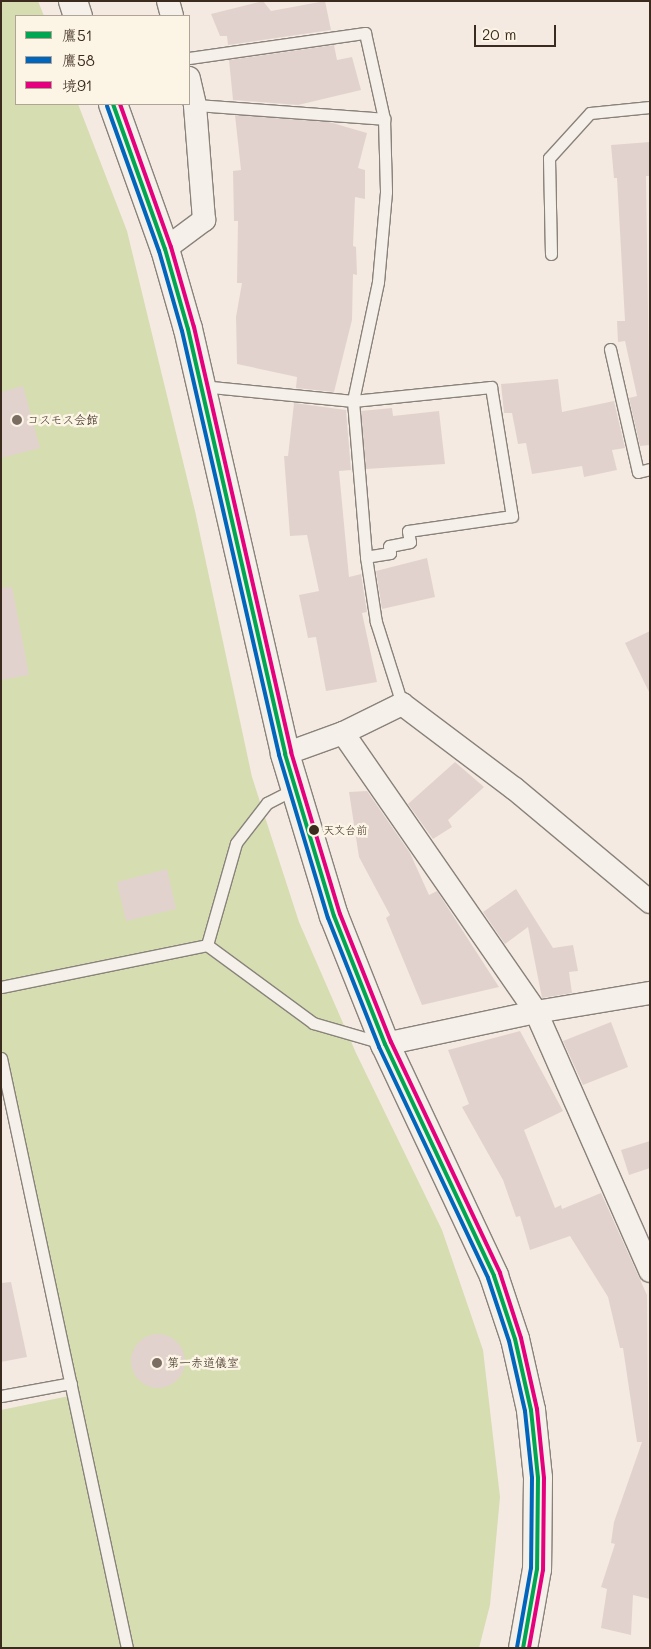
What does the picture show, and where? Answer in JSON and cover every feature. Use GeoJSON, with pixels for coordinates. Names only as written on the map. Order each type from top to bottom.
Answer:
{"type":"FeatureCollection","features":[{"type":"Feature","properties":{"kind":"main road"},"geometry":{"type":"LineString","coordinates":[[72,1],[78,15]]}},
{"type":"Feature","properties":{"kind":"main road"},"geometry":{"type":"LineString","coordinates":[[113,105],[165,249],[201,386],[285,754],[334,916],[385,1044],[494,1276],[515,1339],[531,1410],[538,1478],[537,1569],[523,1648]]}},
{"type":"Feature","properties":{"kind":"street"},"geometry":{"type":"LineString","coordinates":[[168,1],[172,15]]}},
{"type":"Feature","properties":{"kind":"street"},"geometry":{"type":"LineString","coordinates":[[165,249],[204,220],[195,105],[190,82]]}},
{"type":"Feature","properties":{"kind":"street"},"geometry":{"type":"LineString","coordinates":[[285,754],[343,733],[402,704],[515,789],[650,902]]}},
{"type":"Feature","properties":{"kind":"street"},"geometry":{"type":"LineString","coordinates":[[343,733],[536,1012],[650,1271]]}},
{"type":"Feature","properties":{"kind":"street"},"geometry":{"type":"LineString","coordinates":[[385,1044],[536,1012],[650,993]]}},
{"type":"Feature","properties":{"kind":"lane"},"geometry":{"type":"LineString","coordinates":[[190,58],[366,33],[384,119],[386,192],[378,282],[353,402],[366,558],[376,622],[402,704]]}},
{"type":"Feature","properties":{"kind":"lane"},"geometry":{"type":"LineString","coordinates":[[195,105],[384,119]]}},
{"type":"Feature","properties":{"kind":"lane"},"geometry":{"type":"LineString","coordinates":[[551,254],[549,158],[590,113],[650,107]]}},
{"type":"Feature","properties":{"kind":"lane"},"geometry":{"type":"LineString","coordinates":[[610,349],[638,472],[650,469]]}},
{"type":"Feature","properties":{"kind":"lane"},"geometry":{"type":"LineString","coordinates":[[201,386],[353,402],[492,387],[512,516],[408,531],[410,542],[389,546],[390,553],[366,558]]}},
{"type":"Feature","properties":{"kind":"lane"},"geometry":{"type":"LineString","coordinates":[[206,945],[236,843],[267,803],[295,789]]}},
{"type":"Feature","properties":{"kind":"lane"},"geometry":{"type":"LineString","coordinates":[[1,987],[206,945],[313,1023],[385,1044]]}},
{"type":"Feature","properties":{"kind":"lane"},"geometry":{"type":"LineString","coordinates":[[1,1058],[127,1648]]}},
{"type":"Feature","properties":{"kind":"lane"},"geometry":{"type":"LineString","coordinates":[[1,1396],[71,1383]]}},
{"type":"Feature","properties":{"kind":"green space"},"geometry":{"type":"Polygon","coordinates":[[[1,1],[38,1],[44,15],[15,15],[15,105],[78,105],[127,231],[195,511],[252,777],[299,922],[356,1053],[442,1230],[483,1350],[500,1497],[490,1605],[479,1648],[1,1648],[1,1410],[74,1395],[1,1057],[1,1]]]}},
{"type":"Feature","properties":{"kind":"building"},"geometry":{"type":"Polygon","coordinates":[[[263,1],[271,11],[325,1],[331,30],[228,45],[227,36],[220,36],[211,14],[263,1]]]}},
{"type":"Feature","properties":{"kind":"building"},"geometry":{"type":"Polygon","coordinates":[[[334,45],[337,60],[352,57],[361,90],[298,105],[233,100],[229,60],[334,45]]]}},
{"type":"Feature","properties":{"kind":"building"},"geometry":{"type":"Polygon","coordinates":[[[235,115],[329,122],[367,133],[358,168],[365,170],[365,199],[355,197],[353,246],[356,247],[357,275],[353,274],[352,320],[334,392],[296,388],[297,377],[237,364],[236,317],[242,283],[237,283],[238,221],[234,221],[233,171],[241,170],[235,115]]]}},
{"type":"Feature","properties":{"kind":"building"},"geometry":{"type":"Polygon","coordinates":[[[650,142],[650,176],[646,176],[650,445],[640,446],[629,398],[637,396],[625,341],[618,342],[617,321],[625,321],[617,178],[614,178],[611,145],[650,142]]]}},
{"type":"Feature","properties":{"kind":"building"},"geometry":{"type":"Polygon","coordinates":[[[558,379],[562,412],[614,401],[625,448],[612,450],[617,470],[584,477],[582,466],[532,474],[526,443],[518,444],[512,413],[504,413],[501,384],[558,379]]]}},
{"type":"Feature","properties":{"kind":"building","name":"コスモス会館"},"geometry":{"type":"Polygon","coordinates":[[[23,386],[40,448],[1,458],[1,392],[23,386]]]}},
{"type":"Feature","properties":{"kind":"building"},"geometry":{"type":"Polygon","coordinates":[[[294,403],[346,410],[351,470],[339,471],[349,577],[361,574],[367,612],[362,613],[377,682],[326,691],[316,637],[308,638],[299,595],[319,591],[307,535],[290,536],[284,456],[288,456],[294,403]]]}},
{"type":"Feature","properties":{"kind":"building"},"geometry":{"type":"Polygon","coordinates":[[[392,408],[393,416],[439,411],[445,464],[366,469],[361,411],[392,408]]]}},
{"type":"Feature","properties":{"kind":"building"},"geometry":{"type":"Polygon","coordinates":[[[427,558],[435,597],[382,609],[376,571],[427,558]]]}},
{"type":"Feature","properties":{"kind":"building"},"geometry":{"type":"Polygon","coordinates":[[[12,587],[29,675],[1,680],[1,588],[12,587]]]}},
{"type":"Feature","properties":{"kind":"building"},"geometry":{"type":"Polygon","coordinates":[[[650,631],[650,694],[625,643],[650,631]]]}},
{"type":"Feature","properties":{"kind":"building"},"geometry":{"type":"Polygon","coordinates":[[[455,762],[484,787],[448,820],[452,827],[433,839],[408,804],[455,762]]]}},
{"type":"Feature","properties":{"kind":"building"},"geometry":{"type":"Polygon","coordinates":[[[367,791],[410,853],[429,895],[437,891],[499,987],[422,1005],[386,918],[390,915],[359,857],[349,792],[367,791]]]}},
{"type":"Feature","properties":{"kind":"building"},"geometry":{"type":"Polygon","coordinates":[[[167,869],[176,909],[126,921],[117,882],[167,869]]]}},
{"type":"Feature","properties":{"kind":"building"},"geometry":{"type":"Polygon","coordinates":[[[516,889],[553,948],[573,945],[578,971],[569,972],[572,993],[542,998],[528,927],[505,944],[483,912],[516,889]]]}},
{"type":"Feature","properties":{"kind":"building"},"geometry":{"type":"Polygon","coordinates":[[[611,1022],[628,1067],[583,1085],[563,1041],[611,1022]]]}},
{"type":"Feature","properties":{"kind":"building"},"geometry":{"type":"Polygon","coordinates":[[[520,1031],[563,1111],[524,1130],[555,1208],[561,1205],[562,1209],[601,1193],[647,1295],[650,1599],[633,1595],[631,1635],[601,1628],[607,1589],[601,1587],[615,1544],[611,1543],[614,1522],[642,1442],[637,1442],[623,1348],[620,1348],[608,1297],[570,1236],[530,1250],[520,1216],[516,1217],[503,1180],[462,1107],[469,1104],[448,1050],[520,1031]]]}},
{"type":"Feature","properties":{"kind":"building"},"geometry":{"type":"Polygon","coordinates":[[[650,1141],[650,1168],[629,1175],[621,1150],[650,1141]]]}},
{"type":"Feature","properties":{"kind":"building"},"geometry":{"type":"Polygon","coordinates":[[[11,1282],[27,1357],[1,1362],[1,1283],[11,1282]]]}},
{"type":"Feature","properties":{"kind":"building","name":"第一赤道儀室"},"geometry":{"type":"Polygon","coordinates":[[[153,1334],[163,1334],[173,1338],[181,1346],[185,1361],[181,1376],[173,1384],[163,1388],[153,1388],[143,1384],[135,1376],[131,1366],[131,1356],[135,1346],[143,1338],[153,1334]]]}},
{"type":"Feature","properties":{"kind":"transit line","name":"鷹51"},"geometry":{"type":"LineString","coordinates":[[113,105],[165,249],[188,329],[285,754],[334,916],[385,1044],[494,1276],[515,1339],[531,1410],[538,1478],[537,1569],[523,1648]]}},
{"type":"Feature","properties":{"kind":"transit line","name":"境91"},"geometry":{"type":"LineString","coordinates":[[120,105],[171,247],[194,327],[291,752],[340,914],[391,1042],[500,1273],[521,1338],[537,1409],[544,1478],[543,1570],[529,1648]]}},
{"type":"Feature","properties":{"kind":"transit line","name":"鷹58"},"geometry":{"type":"LineString","coordinates":[[107,106],[159,251],[182,331],[279,755],[328,918],[379,1047],[488,1278],[509,1341],[525,1411],[532,1478],[531,1568],[517,1647]]}},
{"type":"Feature","properties":{"kind":"place","name":"コスモス会館"},"geometry":{"type":"Point","coordinates":[17,420]}},
{"type":"Feature","properties":{"kind":"place","name":"天文台前"},"geometry":{"type":"Point","coordinates":[314,830]}},
{"type":"Feature","properties":{"kind":"place","name":"第一赤道儀室"},"geometry":{"type":"Point","coordinates":[157,1363]}}]}
